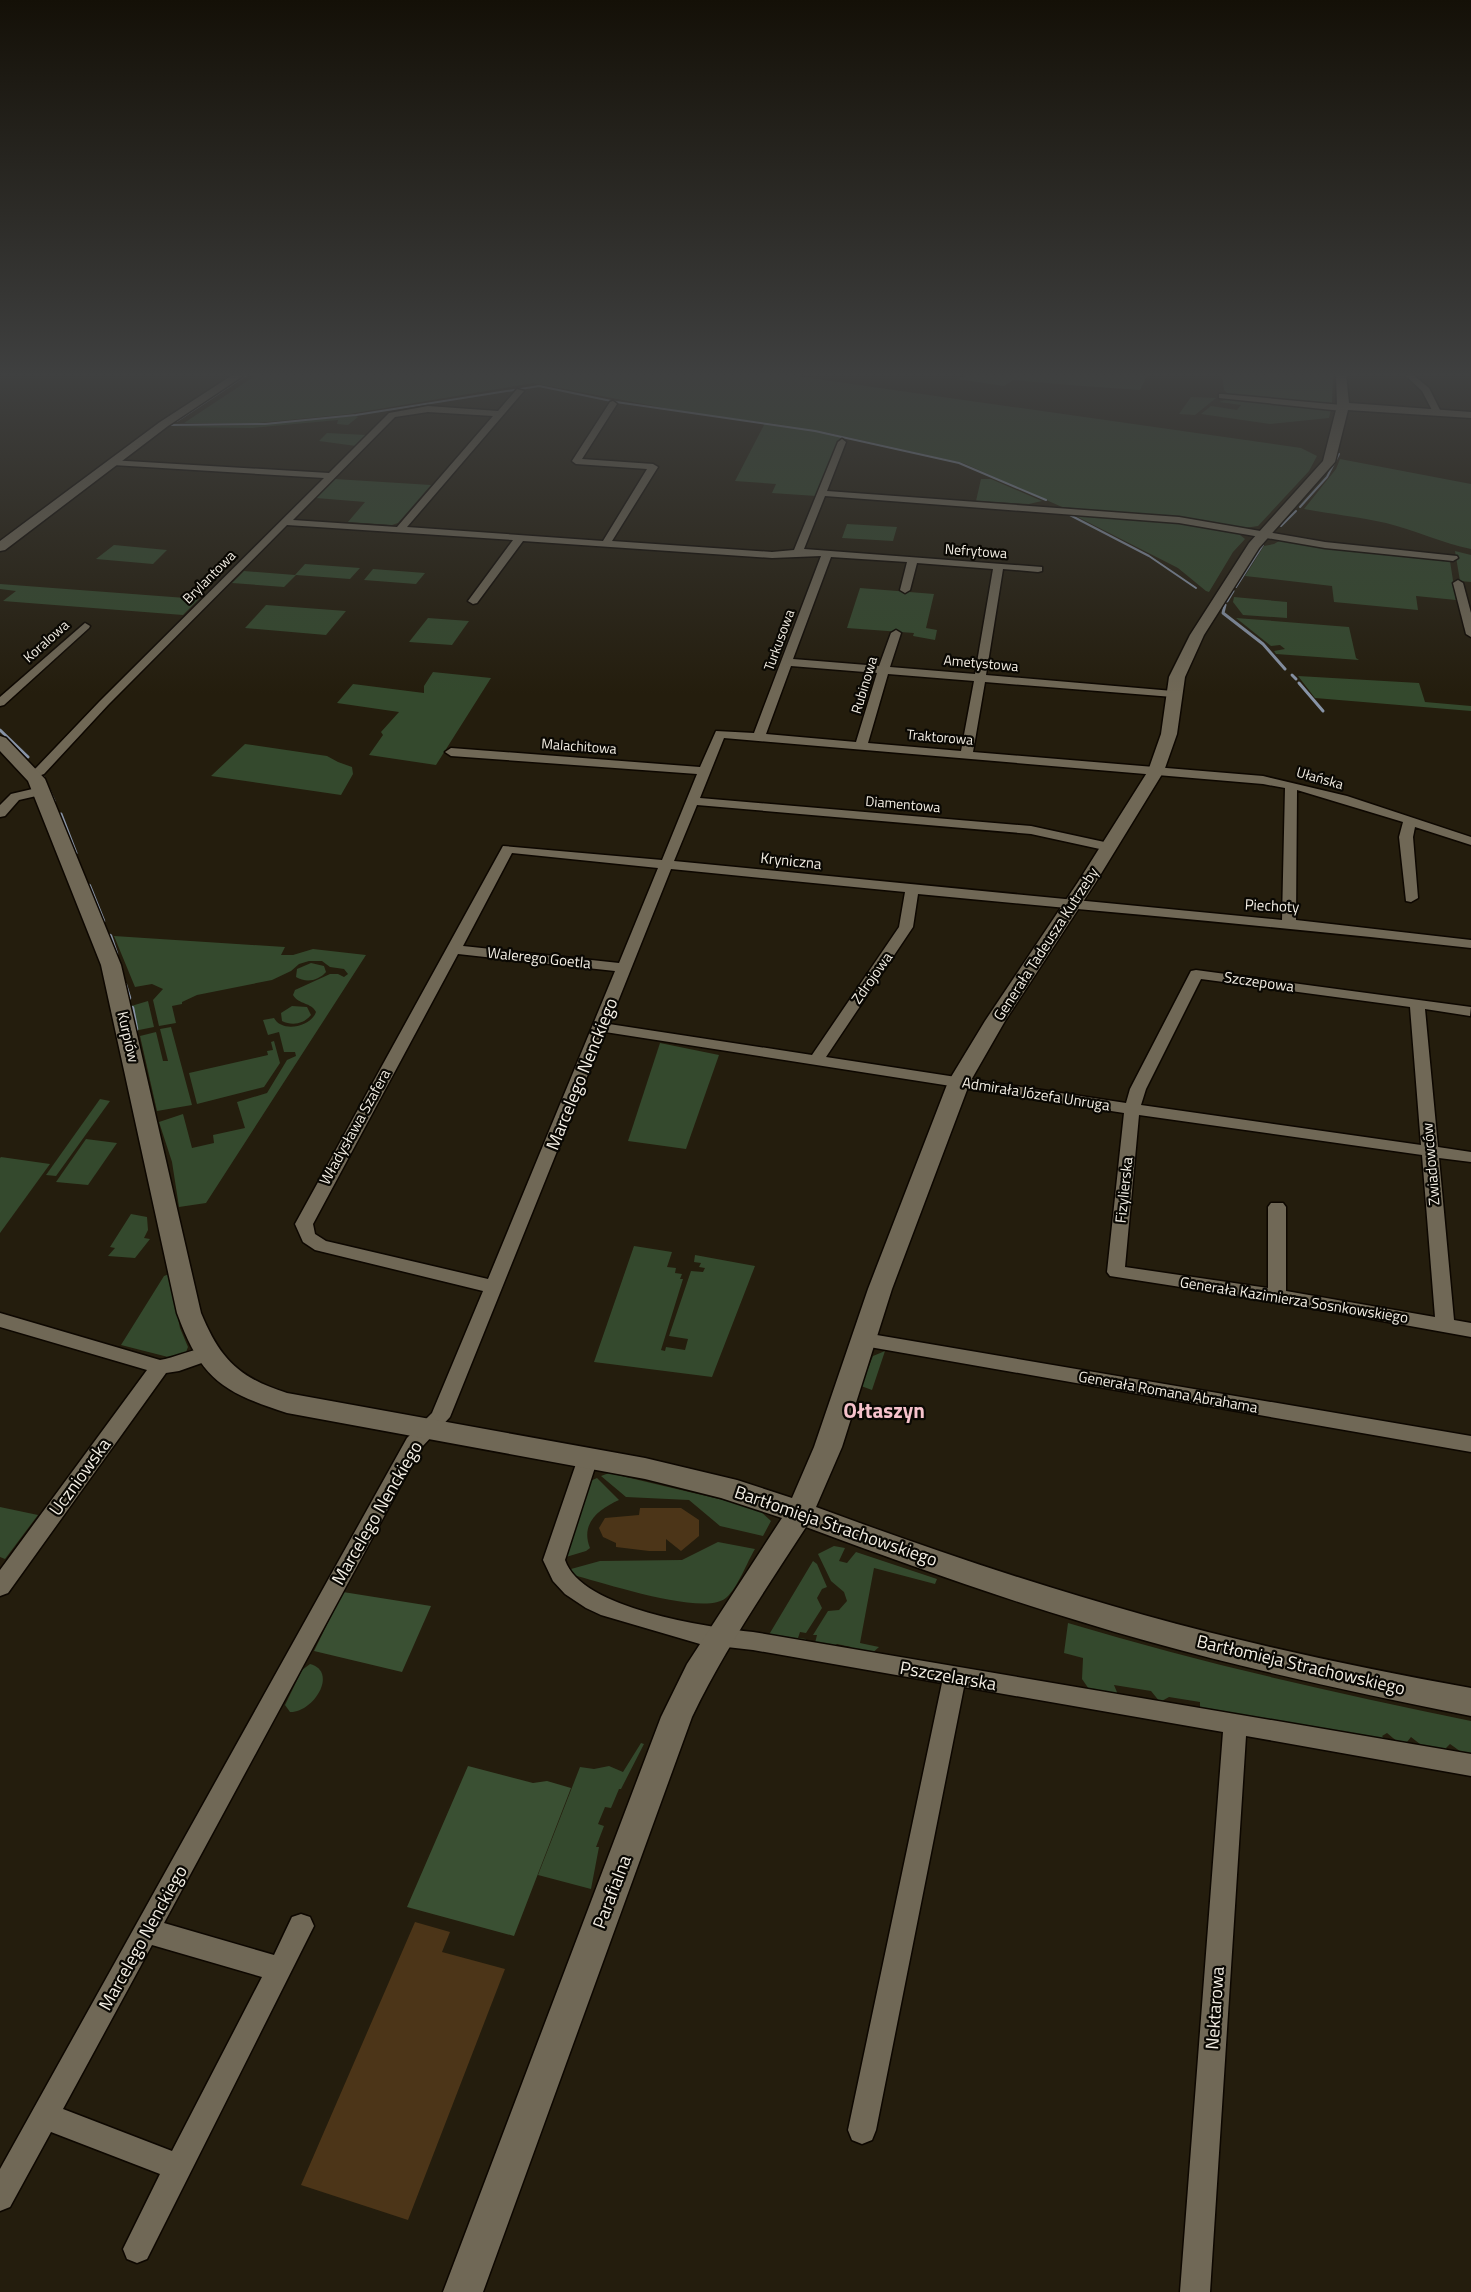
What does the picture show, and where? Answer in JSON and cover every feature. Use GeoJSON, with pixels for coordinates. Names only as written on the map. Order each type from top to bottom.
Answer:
{"type":"FeatureCollection","features":[{"type":"Feature","properties":{"kind":"street"},"geometry":{"type":"LineString","coordinates":[[0,547],[88,481]]}},
{"type":"Feature","properties":{"kind":"street","name":"Brylantowa"},"geometry":{"type":"LineString","coordinates":[[33,777],[326,481]]}},
{"type":"Feature","properties":{"kind":"street"},"geometry":{"type":"LineString","coordinates":[[400,530],[441,481]]}},
{"type":"Feature","properties":{"kind":"street"},"geometry":{"type":"LineString","coordinates":[[605,545],[644,481]]}},
{"type":"Feature","properties":{"kind":"street"},"geometry":{"type":"LineString","coordinates":[[798,552],[826,481]]}},
{"type":"Feature","properties":{"kind":"street","name":"Generała Tadeusza Kutrzeby"},"geometry":{"type":"LineString","coordinates":[[800,1513],[828,1447],[890,1261],[959,1082],[995,1021],[1156,771],[1169,734],[1173,694],[1180,667],[1197,635],[1237,570],[1265,534],[1313,481]]}},
{"type":"Feature","properties":{"kind":"street"},"geometry":{"type":"LineString","coordinates":[[821,493],[1137,516],[1354,549],[1453,558]]}},
{"type":"Feature","properties":{"kind":"street","name":"Nefrytowa"},"geometry":{"type":"LineString","coordinates":[[286,522],[605,545],[772,555],[798,552],[1038,569]]}},
{"type":"Feature","properties":{"kind":"street"},"geometry":{"type":"LineString","coordinates":[[473,601],[520,538]]}},
{"type":"Feature","properties":{"kind":"street","name":"Turkusowa"},"geometry":{"type":"LineString","coordinates":[[759,736],[827,554]]}},
{"type":"Feature","properties":{"kind":"street"},"geometry":{"type":"LineString","coordinates":[[905,590],[913,560]]}},
{"type":"Feature","properties":{"kind":"street"},"geometry":{"type":"LineString","coordinates":[[966,754],[998,566]]}},
{"type":"Feature","properties":{"kind":"street"},"geometry":{"type":"LineString","coordinates":[[1458,584],[1471,634]]}},
{"type":"Feature","properties":{"kind":"street","name":"Koralowa"},"geometry":{"type":"LineString","coordinates":[[0,703],[85,626]]}},
{"type":"Feature","properties":{"kind":"street","name":"Rubinowa"},"geometry":{"type":"LineString","coordinates":[[861,745],[896,633]]}},
{"type":"Feature","properties":{"kind":"street","name":"Ametystowa"},"geometry":{"type":"LineString","coordinates":[[786,663],[1173,694]]}},
{"type":"Feature","properties":{"kind":"street","name":"Traktorowa"},"geometry":{"type":"LineString","coordinates":[[720,734],[1156,771]]}},
{"type":"Feature","properties":{"kind":"street","name":"Marcelego Nenckiego"},"geometry":{"type":"LineString","coordinates":[[0,2197],[414,1443],[440,1417],[668,866],[720,734]]}},
{"type":"Feature","properties":{"kind":"street","name":"Kurpiów"},"geometry":{"type":"LineString","coordinates":[[0,741],[33,777],[111,965],[189,1313],[206,1354]]}},
{"type":"Feature","properties":{"kind":"street","name":"Malachitowa"},"geometry":{"type":"LineString","coordinates":[[451,752],[705,771]]}},
{"type":"Feature","properties":{"kind":"street","name":"Ułańska"},"geometry":{"type":"LineString","coordinates":[[1156,771],[1291,784],[1471,841]]}},
{"type":"Feature","properties":{"kind":"street"},"geometry":{"type":"LineString","coordinates":[[0,813],[33,777]]}},
{"type":"Feature","properties":{"kind":"street"},"geometry":{"type":"LineString","coordinates":[[1289,923],[1291,784]]}},
{"type":"Feature","properties":{"kind":"street","name":"Diamentowa"},"geometry":{"type":"LineString","coordinates":[[693,801],[1032,830],[1109,847]]}},
{"type":"Feature","properties":{"kind":"street"},"geometry":{"type":"LineString","coordinates":[[1410,822],[1406,837],[1411,898]]}},
{"type":"Feature","properties":{"kind":"street","name":"Kryniczna"},"geometry":{"type":"LineString","coordinates":[[508,849],[1072,904]]}},
{"type":"Feature","properties":{"kind":"street","name":"Władysława Szafera"},"geometry":{"type":"LineString","coordinates":[[494,1287],[315,1244],[305,1234],[304,1224],[508,849]]}},
{"type":"Feature","properties":{"kind":"street","name":"Zdrojowa"},"geometry":{"type":"LineString","coordinates":[[816,1060],[906,927],[912,890]]}},
{"type":"Feature","properties":{"kind":"street","name":"Piechoty"},"geometry":{"type":"LineString","coordinates":[[1072,904],[1246,922],[1289,923],[1471,944]]}},
{"type":"Feature","properties":{"kind":"street","name":"Walerego Goetla"},"geometry":{"type":"LineString","coordinates":[[453,949],[625,968]]}},
{"type":"Feature","properties":{"kind":"street","name":"Szczepowa"},"geometry":{"type":"LineString","coordinates":[[1132,1109],[1138,1089],[1196,974],[1470,1011]]}},
{"type":"Feature","properties":{"kind":"street","name":"Zwiadowców"},"geometry":{"type":"LineString","coordinates":[[1417,1005],[1445,1324]]}},
{"type":"Feature","properties":{"kind":"street","name":"Admirała Józefa Unruga"},"geometry":{"type":"LineString","coordinates":[[601,1027],[1132,1109],[1471,1157]]}},
{"type":"Feature","properties":{"kind":"street","name":"Fizylierska"},"geometry":{"type":"LineString","coordinates":[[1116,1272],[1132,1109]]}},
{"type":"Feature","properties":{"kind":"street"},"geometry":{"type":"LineString","coordinates":[[1277,1207],[1277,1296]]}},
{"type":"Feature","properties":{"kind":"street","name":"Generała Kazimierza Sosnkowskiego"},"geometry":{"type":"LineString","coordinates":[[1116,1272],[1277,1296],[1471,1330]]}},
{"type":"Feature","properties":{"kind":"street"},"geometry":{"type":"LineString","coordinates":[[0,1320],[160,1366],[179,1364],[206,1354]]}},
{"type":"Feature","properties":{"kind":"street","name":"Generała Romana Abrahama"},"geometry":{"type":"LineString","coordinates":[[865,1340],[1471,1444]]}},
{"type":"Feature","properties":{"kind":"street","name":"Bartłomieja Strachowskiego"},"geometry":{"type":"LineString","coordinates":[[206,1354],[227,1376],[261,1394],[302,1405],[429,1428],[586,1463],[719,1487],[1110,1618],[1373,1684],[1471,1702]]}},
{"type":"Feature","properties":{"kind":"street","name":"Uczniowska"},"geometry":{"type":"LineString","coordinates":[[0,1587],[160,1366]]}},
{"type":"Feature","properties":{"kind":"street","name":"Pszczelarska"},"geometry":{"type":"LineString","coordinates":[[586,1463],[554,1560],[556,1568],[564,1579],[586,1599],[601,1606],[700,1635],[753,1641],[1471,1765]]}},
{"type":"Feature","properties":{"kind":"street","name":"Parafialna"},"geometry":{"type":"LineString","coordinates":[[464,2292],[677,1717],[698,1673],[719,1638],[800,1513]]}},
{"type":"Feature","properties":{"kind":"street"},"geometry":{"type":"LineString","coordinates":[[862,2130],[955,1677]]}},
{"type":"Feature","properties":{"kind":"street","name":"Nektarowa"},"geometry":{"type":"LineString","coordinates":[[1195,2292],[1235,1725]]}},
{"type":"Feature","properties":{"kind":"street"},"geometry":{"type":"LineString","coordinates":[[137,2249],[301,1926]]}},
{"type":"Feature","properties":{"kind":"street"},"geometry":{"type":"LineString","coordinates":[[147,1931],[280,1969]]}},
{"type":"Feature","properties":{"kind":"street"},"geometry":{"type":"LineString","coordinates":[[45,2116],[177,2167]]}},
{"type":"Feature","properties":{"kind":"green space"},"geometry":{"type":"Polygon","coordinates":[[[333,481],[431,485],[398,523],[392,525],[348,522],[365,502],[316,498],[333,481]]]}},
{"type":"Feature","properties":{"kind":"green space"},"geometry":{"type":"Polygon","coordinates":[[[735,481],[822,481],[816,496],[772,493],[776,484],[735,481]]]}},
{"type":"Feature","properties":{"kind":"green space"},"geometry":{"type":"Polygon","coordinates":[[[981,481],[996,481],[1042,501],[1029,504],[976,501],[981,481]]]}},
{"type":"Feature","properties":{"kind":"green space"},"geometry":{"type":"Polygon","coordinates":[[[1003,481],[1300,481],[1258,526],[1245,528],[1179,518],[1062,507],[1003,481]]]}},
{"type":"Feature","properties":{"kind":"green space"},"geometry":{"type":"Polygon","coordinates":[[[1326,481],[1455,481],[1471,484],[1471,549],[1386,523],[1304,509],[1326,481]]]}},
{"type":"Feature","properties":{"kind":"green space"},"geometry":{"type":"Polygon","coordinates":[[[1068,512],[1241,532],[1240,535],[1245,539],[1233,552],[1209,592],[1178,568],[1068,512]]]}},
{"type":"Feature","properties":{"kind":"green space"},"geometry":{"type":"Polygon","coordinates":[[[847,524],[897,527],[893,541],[842,538],[847,524]]]}},
{"type":"Feature","properties":{"kind":"green space"},"geometry":{"type":"Polygon","coordinates":[[[1279,541],[1450,561],[1456,600],[1416,596],[1418,610],[1334,602],[1332,586],[1245,576],[1264,546],[1279,541]]]}},
{"type":"Feature","properties":{"kind":"green space"},"geometry":{"type":"Polygon","coordinates":[[[114,545],[167,550],[153,564],[96,559],[114,545]]]}},
{"type":"Feature","properties":{"kind":"green space"},"geometry":{"type":"Polygon","coordinates":[[[1455,551],[1471,555],[1471,582],[1460,581],[1455,551]]]}},
{"type":"Feature","properties":{"kind":"green space"},"geometry":{"type":"Polygon","coordinates":[[[305,564],[360,568],[350,579],[296,575],[284,587],[232,583],[244,571],[295,575],[305,564]]]}},
{"type":"Feature","properties":{"kind":"green space"},"geometry":{"type":"Polygon","coordinates":[[[373,569],[425,573],[416,584],[364,580],[373,569]]]}},
{"type":"Feature","properties":{"kind":"green space"},"geometry":{"type":"Polygon","coordinates":[[[0,584],[199,599],[183,615],[3,601],[16,591],[0,589],[0,584]]]}},
{"type":"Feature","properties":{"kind":"green space"},"geometry":{"type":"Polygon","coordinates":[[[860,588],[934,594],[926,628],[937,630],[935,640],[913,636],[914,633],[847,628],[860,588]]]}},
{"type":"Feature","properties":{"kind":"green space"},"geometry":{"type":"Polygon","coordinates":[[[1234,597],[1287,602],[1287,618],[1243,615],[1233,602],[1234,597]]]}},
{"type":"Feature","properties":{"kind":"green space"},"geometry":{"type":"Polygon","coordinates":[[[266,605],[346,611],[326,635],[245,628],[266,605]]]}},
{"type":"Feature","properties":{"kind":"green space"},"geometry":{"type":"Polygon","coordinates":[[[428,618],[469,621],[452,645],[409,642],[428,618]]]}},
{"type":"Feature","properties":{"kind":"green space"},"geometry":{"type":"Polygon","coordinates":[[[1236,618],[1349,627],[1356,658],[1359,660],[1276,654],[1274,651],[1285,649],[1280,645],[1271,646],[1236,618]]]}},
{"type":"Feature","properties":{"kind":"green space"},"geometry":{"type":"Polygon","coordinates":[[[433,672],[491,678],[436,765],[369,755],[383,735],[381,732],[399,712],[337,703],[353,684],[424,693],[424,686],[433,672]]]}},
{"type":"Feature","properties":{"kind":"green space"},"geometry":{"type":"Polygon","coordinates":[[[1298,676],[1419,683],[1425,702],[1471,706],[1471,711],[1315,698],[1298,676]]]}},
{"type":"Feature","properties":{"kind":"green space"},"geometry":{"type":"Polygon","coordinates":[[[245,744],[327,756],[352,767],[353,774],[341,795],[211,776],[245,744]]]}},
{"type":"Feature","properties":{"kind":"green space"},"geometry":{"type":"Polygon","coordinates":[[[114,936],[285,947],[281,955],[293,955],[313,949],[366,955],[206,1203],[179,1207],[172,1162],[159,1122],[183,1114],[192,1148],[214,1143],[213,1135],[245,1128],[237,1102],[267,1093],[287,1060],[296,1056],[295,1052],[284,1052],[279,1032],[268,1035],[263,1020],[274,1018],[283,1026],[289,1027],[303,1024],[316,1012],[293,995],[295,990],[330,974],[344,977],[348,974],[344,969],[330,967],[322,961],[309,961],[299,964],[291,971],[272,980],[197,995],[182,1004],[172,1006],[176,1023],[159,1026],[153,1000],[163,989],[152,984],[135,987],[114,936]]]}},
{"type":"Feature","properties":{"kind":"green space"},"geometry":{"type":"Polygon","coordinates":[[[311,963],[324,966],[326,972],[312,980],[296,977],[297,969],[311,963]]]}},
{"type":"Feature","properties":{"kind":"green space"},"geometry":{"type":"Polygon","coordinates":[[[148,1001],[154,1027],[134,1031],[128,1007],[148,1001]]]}},
{"type":"Feature","properties":{"kind":"green space"},"geometry":{"type":"Polygon","coordinates":[[[292,1006],[307,1007],[311,1015],[298,1023],[282,1021],[281,1013],[292,1006]]]}},
{"type":"Feature","properties":{"kind":"green space"},"geometry":{"type":"Polygon","coordinates":[[[171,1027],[192,1105],[157,1111],[140,1036],[156,1032],[163,1061],[168,1061],[160,1029],[171,1027]]]}},
{"type":"Feature","properties":{"kind":"green space"},"geometry":{"type":"Polygon","coordinates":[[[274,1041],[280,1063],[264,1087],[197,1104],[189,1073],[268,1055],[267,1051],[273,1050],[271,1042],[274,1041]]]}},
{"type":"Feature","properties":{"kind":"green space"},"geometry":{"type":"Polygon","coordinates":[[[660,1043],[719,1055],[686,1149],[628,1141],[660,1043]]]}},
{"type":"Feature","properties":{"kind":"green space"},"geometry":{"type":"Polygon","coordinates":[[[100,1099],[110,1101],[56,1176],[46,1175],[100,1099]]]}},
{"type":"Feature","properties":{"kind":"green space"},"geometry":{"type":"Polygon","coordinates":[[[86,1139],[117,1143],[88,1185],[56,1182],[86,1139]]]}},
{"type":"Feature","properties":{"kind":"green space"},"geometry":{"type":"Polygon","coordinates":[[[0,1158],[50,1164],[0,1233],[0,1158]]]}},
{"type":"Feature","properties":{"kind":"green space"},"geometry":{"type":"Polygon","coordinates":[[[131,1214],[147,1217],[148,1230],[144,1238],[150,1239],[135,1258],[108,1256],[115,1248],[110,1247],[131,1214]]]}},
{"type":"Feature","properties":{"kind":"green space"},"geometry":{"type":"Polygon","coordinates":[[[634,1246],[672,1252],[667,1267],[676,1268],[675,1273],[682,1274],[680,1279],[683,1279],[661,1350],[665,1351],[666,1347],[685,1350],[688,1339],[669,1336],[691,1271],[703,1272],[705,1268],[699,1267],[701,1263],[694,1262],[695,1255],[755,1266],[712,1377],[594,1362],[634,1246]]]}},
{"type":"Feature","properties":{"kind":"green space"},"geometry":{"type":"Polygon","coordinates":[[[169,1274],[180,1328],[188,1347],[186,1352],[172,1358],[121,1345],[164,1276],[169,1274]]]}},
{"type":"Feature","properties":{"kind":"green space"},"geometry":{"type":"Polygon","coordinates":[[[885,1351],[872,1390],[861,1386],[873,1356],[885,1351]]]}},
{"type":"Feature","properties":{"kind":"green space"},"geometry":{"type":"Polygon","coordinates":[[[609,1473],[757,1508],[771,1521],[763,1536],[720,1526],[689,1500],[626,1497],[601,1476],[609,1473]]]}},
{"type":"Feature","properties":{"kind":"green space"},"geometry":{"type":"Polygon","coordinates":[[[597,1478],[619,1500],[593,1518],[588,1531],[590,1548],[566,1557],[565,1554],[588,1482],[597,1478]]]}},
{"type":"Feature","properties":{"kind":"green space"},"geometry":{"type":"Polygon","coordinates":[[[0,1507],[38,1515],[5,1559],[0,1557],[0,1507]]]}},
{"type":"Feature","properties":{"kind":"green space"},"geometry":{"type":"Polygon","coordinates":[[[718,1542],[755,1549],[731,1593],[716,1602],[699,1603],[653,1597],[573,1575],[571,1569],[600,1561],[682,1560],[718,1542]]]}},
{"type":"Feature","properties":{"kind":"green space"},"geometry":{"type":"Polygon","coordinates":[[[834,1546],[845,1548],[839,1561],[847,1563],[856,1552],[937,1579],[935,1584],[874,1568],[860,1643],[879,1647],[869,1656],[857,1654],[851,1647],[837,1644],[830,1649],[815,1643],[817,1635],[813,1635],[828,1611],[839,1610],[847,1601],[844,1592],[831,1581],[818,1554],[834,1546]]]}},
{"type":"Feature","properties":{"kind":"green space"},"geometry":{"type":"Polygon","coordinates":[[[813,1561],[817,1564],[827,1587],[822,1589],[817,1598],[822,1608],[806,1633],[800,1632],[798,1638],[806,1639],[805,1642],[767,1638],[813,1561]]]}},
{"type":"Feature","properties":{"kind":"green space"},"geometry":{"type":"Polygon","coordinates":[[[343,1592],[431,1606],[402,1672],[314,1651],[343,1592]]]}},
{"type":"Feature","properties":{"kind":"green space"},"geometry":{"type":"Polygon","coordinates":[[[1068,1623],[1268,1676],[1471,1721],[1471,1759],[1450,1744],[1446,1748],[1451,1754],[1430,1752],[1411,1737],[1407,1742],[1413,1747],[1405,1748],[1387,1733],[1382,1736],[1387,1742],[1214,1714],[1200,1707],[1200,1702],[1169,1697],[1160,1702],[1151,1691],[1114,1685],[1119,1697],[1093,1695],[1082,1679],[1083,1658],[1064,1653],[1068,1623]]]}},
{"type":"Feature","properties":{"kind":"green space"},"geometry":{"type":"Polygon","coordinates":[[[310,1664],[318,1668],[322,1675],[319,1691],[307,1706],[299,1711],[290,1712],[285,1705],[302,1670],[310,1664]]]}},
{"type":"Feature","properties":{"kind":"green space"},"geometry":{"type":"Polygon","coordinates":[[[641,1743],[644,1744],[611,1808],[605,1807],[598,1824],[604,1826],[596,1847],[599,1847],[591,1889],[538,1875],[580,1767],[594,1769],[609,1766],[623,1772],[641,1743]]]}},
{"type":"Feature","properties":{"kind":"green space"},"geometry":{"type":"Polygon","coordinates":[[[468,1766],[533,1783],[547,1781],[571,1788],[514,1936],[407,1907],[468,1766]]]}},
{"type":"Feature","properties":{"kind":"building"},"geometry":{"type":"Polygon","coordinates":[[[640,1508],[681,1508],[699,1520],[699,1536],[681,1551],[666,1539],[666,1551],[649,1551],[616,1547],[616,1543],[603,1537],[599,1528],[605,1518],[639,1515],[640,1508]]]}},
{"type":"Feature","properties":{"kind":"building"},"geometry":{"type":"Polygon","coordinates":[[[415,1922],[450,1932],[442,1952],[505,1969],[408,2220],[301,2185],[415,1922]]]}},
{"type":"Feature","properties":{"kind":"waterway"},"geometry":{"type":"LineString","coordinates":[[1001,481],[1046,500]]}},
{"type":"Feature","properties":{"kind":"waterway"},"geometry":{"type":"LineString","coordinates":[[1300,507],[1323,481]]}},
{"type":"Feature","properties":{"kind":"waterway"},"geometry":{"type":"LineString","coordinates":[[1281,526],[1296,511]]}},
{"type":"Feature","properties":{"kind":"waterway"},"geometry":{"type":"LineString","coordinates":[[1066,513],[1149,556],[1196,588]]}},
{"type":"Feature","properties":{"kind":"waterway"},"geometry":{"type":"LineString","coordinates":[[1236,587],[1263,545]]}},
{"type":"Feature","properties":{"kind":"waterway"},"geometry":{"type":"LineString","coordinates":[[1227,601],[1233,591]]}},
{"type":"Feature","properties":{"kind":"waterway"},"geometry":{"type":"LineString","coordinates":[[1225,605],[1223,613],[1263,644],[1285,669]]}},
{"type":"Feature","properties":{"kind":"waterway"},"geometry":{"type":"LineString","coordinates":[[1292,675],[1296,679]]}},
{"type":"Feature","properties":{"kind":"waterway"},"geometry":{"type":"LineString","coordinates":[[1299,683],[1323,711]]}},
{"type":"Feature","properties":{"kind":"waterway"},"geometry":{"type":"LineString","coordinates":[[0,730],[28,757]]}},
{"type":"Feature","properties":{"kind":"waterway"},"geometry":{"type":"LineString","coordinates":[[42,775],[54,801]]}},
{"type":"Feature","properties":{"kind":"waterway"},"geometry":{"type":"LineString","coordinates":[[61,814],[76,853]]}},
{"type":"Feature","properties":{"kind":"waterway"},"geometry":{"type":"LineString","coordinates":[[89,886],[103,921]]}},
{"type":"Feature","properties":{"kind":"waterway"},"geometry":{"type":"LineString","coordinates":[[110,936],[116,954]]}},
{"type":"Feature","properties":{"kind":"waterway"},"geometry":{"type":"LineString","coordinates":[[125,985],[129,998]]}},
{"type":"Feature","properties":{"kind":"waterway"},"geometry":{"type":"LineString","coordinates":[[132,1008],[136,1029]]}},
{"type":"Feature","properties":{"kind":"district","name":"Ołtaszyn"},"geometry":{"type":"Point","coordinates":[884,1411]}}]}
